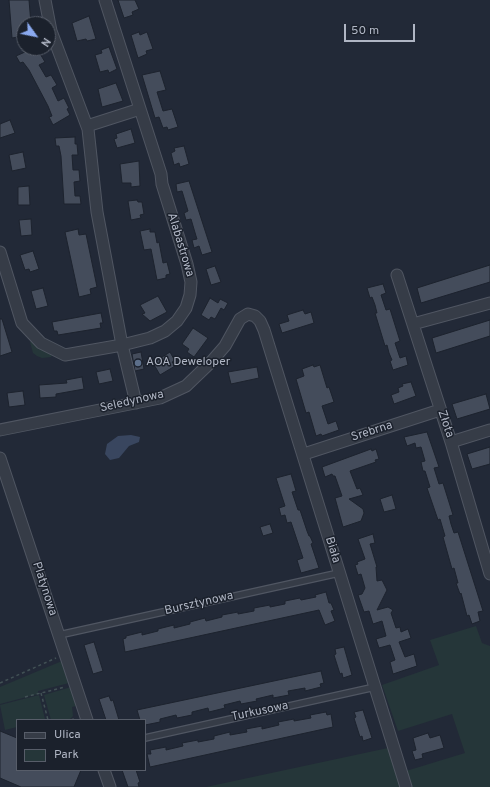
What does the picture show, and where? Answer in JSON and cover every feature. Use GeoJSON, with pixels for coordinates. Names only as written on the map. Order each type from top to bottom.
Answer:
{"type":"FeatureCollection","features":[{"type":"Feature","properties":{"kind":"street"},"geometry":{"type":"LineString","coordinates":[[45,0],[51,31],[87,126],[97,212],[122,345],[136,403]]}},
{"type":"Feature","properties":{"kind":"street","name":"Alabastrowa"},"geometry":{"type":"LineString","coordinates":[[0,252],[22,323],[41,343],[65,355],[122,345],[150,338],[165,331],[178,321],[186,308],[191,282],[187,264],[162,184],[161,174],[105,0]]}},
{"type":"Feature","properties":{"kind":"street"},"geometry":{"type":"LineString","coordinates":[[87,126],[140,108]]}},
{"type":"Feature","properties":{"kind":"street","name":"Złota"},"geometry":{"type":"LineString","coordinates":[[397,275],[488,557],[490,574]]}},
{"type":"Feature","properties":{"kind":"street"},"geometry":{"type":"LineString","coordinates":[[413,324],[490,302]]}},
{"type":"Feature","properties":{"kind":"street","name":"Seledynowa"},"geometry":{"type":"LineString","coordinates":[[0,430],[160,398],[186,386],[225,346],[240,319],[248,314],[255,316]]}},
{"type":"Feature","properties":{"kind":"street","name":"Biała"},"geometry":{"type":"LineString","coordinates":[[255,316],[260,321],[264,330],[304,454],[339,573],[406,787]]}},
{"type":"Feature","properties":{"kind":"street","name":"Srebrna"},"geometry":{"type":"LineString","coordinates":[[304,454],[440,410]]}},
{"type":"Feature","properties":{"kind":"street"},"geometry":{"type":"LineString","coordinates":[[451,442],[490,430]]}},
{"type":"Feature","properties":{"kind":"street","name":"Platynowa"},"geometry":{"type":"LineString","coordinates":[[0,458],[87,719]]}},
{"type":"Feature","properties":{"kind":"street"},"geometry":{"type":"LineString","coordinates":[[104,771],[110,787]]}},
{"type":"Feature","properties":{"kind":"lane","name":"Bursztynowa"},"geometry":{"type":"LineString","coordinates":[[59,635],[339,573]]}},
{"type":"Feature","properties":{"kind":"lane","name":"Turkusowa"},"geometry":{"type":"LineString","coordinates":[[146,738],[375,687]]}},
{"type":"Feature","properties":{"kind":"path"},"geometry":{"type":"LineString","coordinates":[[0,683],[65,654]]}},
{"type":"Feature","properties":{"kind":"path"},"geometry":{"type":"LineString","coordinates":[[25,697],[70,685]]}},
{"type":"Feature","properties":{"kind":"path"},"geometry":{"type":"LineString","coordinates":[[41,693],[48,719]]}},
{"type":"Feature","properties":{"kind":"green space"},"geometry":{"type":"Polygon","coordinates":[[[32,341],[45,351],[52,354],[51,357],[42,358],[33,353],[30,342],[32,341]]]}},
{"type":"Feature","properties":{"kind":"green space"},"geometry":{"type":"Polygon","coordinates":[[[476,626],[482,643],[490,646],[490,787],[411,787],[406,771],[465,753],[452,714],[398,731],[382,685],[439,665],[430,640],[476,626]]]}},
{"type":"Feature","properties":{"kind":"green space"},"geometry":{"type":"Polygon","coordinates":[[[62,661],[69,683],[38,691],[38,694],[0,704],[0,687],[62,661]]]}},
{"type":"Feature","properties":{"kind":"green space"},"geometry":{"type":"Polygon","coordinates":[[[71,687],[76,706],[72,707],[73,716],[70,719],[51,719],[44,695],[71,687]]]}},
{"type":"Feature","properties":{"kind":"green space"},"geometry":{"type":"Polygon","coordinates":[[[39,695],[45,719],[16,719],[16,727],[5,730],[0,705],[39,695]]]}},
{"type":"Feature","properties":{"kind":"green space"},"geometry":{"type":"Polygon","coordinates":[[[388,748],[401,787],[206,787],[388,748]]]}},
{"type":"Feature","properties":{"kind":"water"},"geometry":{"type":"Polygon","coordinates":[[[131,435],[140,437],[139,442],[129,446],[119,458],[110,460],[105,454],[107,444],[118,436],[131,435]]]}},
{"type":"Feature","properties":{"kind":"building"},"geometry":{"type":"Polygon","coordinates":[[[9,0],[29,0],[30,16],[16,16],[16,37],[12,38],[9,0]]]}},
{"type":"Feature","properties":{"kind":"building"},"geometry":{"type":"Polygon","coordinates":[[[118,0],[135,0],[139,9],[132,12],[133,15],[124,18],[118,0]]]}},
{"type":"Feature","properties":{"kind":"building"},"geometry":{"type":"Polygon","coordinates":[[[89,16],[96,39],[77,41],[72,23],[89,16]]]}},
{"type":"Feature","properties":{"kind":"building"},"geometry":{"type":"Polygon","coordinates":[[[139,32],[140,35],[147,32],[153,49],[146,51],[147,54],[138,58],[131,35],[139,32]]]}},
{"type":"Feature","properties":{"kind":"building"},"geometry":{"type":"Polygon","coordinates":[[[109,47],[117,69],[109,73],[108,70],[100,72],[95,55],[102,53],[101,50],[109,47]]]}},
{"type":"Feature","properties":{"kind":"building"},"geometry":{"type":"Polygon","coordinates":[[[16,56],[41,56],[45,62],[39,65],[46,77],[51,75],[57,85],[52,88],[58,101],[64,98],[69,108],[67,109],[70,115],[53,125],[49,117],[52,116],[48,106],[29,70],[23,62],[20,63],[16,56]]]}},
{"type":"Feature","properties":{"kind":"building"},"geometry":{"type":"Polygon","coordinates":[[[160,71],[166,90],[157,92],[163,111],[172,109],[178,127],[168,130],[167,127],[163,128],[159,117],[155,118],[142,75],[160,71]]]}},
{"type":"Feature","properties":{"kind":"building"},"geometry":{"type":"Polygon","coordinates":[[[116,83],[123,101],[102,107],[98,89],[116,83]]]}},
{"type":"Feature","properties":{"kind":"building"},"geometry":{"type":"Polygon","coordinates":[[[10,120],[15,133],[0,138],[0,124],[10,120]]]}},
{"type":"Feature","properties":{"kind":"building"},"geometry":{"type":"Polygon","coordinates":[[[131,129],[135,143],[117,148],[114,139],[117,138],[116,134],[131,129]]]}},
{"type":"Feature","properties":{"kind":"building"},"geometry":{"type":"Polygon","coordinates":[[[75,137],[78,155],[72,155],[73,170],[79,170],[80,181],[74,182],[75,196],[80,196],[81,204],[64,204],[61,156],[59,146],[56,146],[55,138],[75,137]]]}},
{"type":"Feature","properties":{"kind":"building"},"geometry":{"type":"Polygon","coordinates":[[[184,146],[189,164],[180,167],[179,163],[174,165],[171,153],[175,151],[174,148],[184,146]]]}},
{"type":"Feature","properties":{"kind":"building"},"geometry":{"type":"Polygon","coordinates":[[[23,152],[26,168],[12,171],[9,155],[23,152]]]}},
{"type":"Feature","properties":{"kind":"building"},"geometry":{"type":"Polygon","coordinates":[[[139,161],[140,186],[131,187],[131,183],[122,183],[120,164],[139,161]]]}},
{"type":"Feature","properties":{"kind":"building"},"geometry":{"type":"Polygon","coordinates":[[[189,181],[212,252],[202,255],[199,246],[194,248],[192,240],[197,239],[191,219],[186,220],[184,213],[188,211],[182,191],[177,192],[176,184],[189,181]]]}},
{"type":"Feature","properties":{"kind":"building"},"geometry":{"type":"Polygon","coordinates":[[[29,186],[30,205],[18,205],[18,187],[29,186]]]}},
{"type":"Feature","properties":{"kind":"building"},"geometry":{"type":"Polygon","coordinates":[[[137,200],[138,202],[142,202],[144,214],[140,215],[141,218],[131,220],[128,201],[137,200]]]}},
{"type":"Feature","properties":{"kind":"building"},"geometry":{"type":"Polygon","coordinates":[[[31,219],[32,235],[21,236],[19,220],[31,219]]]}},
{"type":"Feature","properties":{"kind":"building"},"geometry":{"type":"Polygon","coordinates":[[[78,229],[79,235],[86,234],[97,287],[90,289],[91,294],[79,297],[65,232],[78,229]]]}},
{"type":"Feature","properties":{"kind":"building"},"geometry":{"type":"Polygon","coordinates":[[[150,229],[150,232],[155,232],[157,243],[159,242],[163,263],[167,262],[170,274],[166,275],[166,278],[157,280],[151,249],[144,250],[140,231],[150,229]]]}},
{"type":"Feature","properties":{"kind":"building"},"geometry":{"type":"Polygon","coordinates":[[[33,251],[39,269],[30,272],[29,269],[25,270],[20,255],[33,251]]]}},
{"type":"Feature","properties":{"kind":"building"},"geometry":{"type":"Polygon","coordinates":[[[490,265],[490,282],[421,303],[417,288],[490,265]]]}},
{"type":"Feature","properties":{"kind":"building"},"geometry":{"type":"Polygon","coordinates":[[[215,266],[221,282],[211,285],[206,269],[215,266]]]}},
{"type":"Feature","properties":{"kind":"building"},"geometry":{"type":"Polygon","coordinates":[[[383,284],[386,293],[381,295],[386,310],[390,309],[400,341],[395,343],[400,358],[406,356],[408,365],[393,370],[390,361],[392,360],[387,345],[385,346],[375,313],[377,313],[375,305],[372,297],[370,298],[367,288],[383,284]]]}},
{"type":"Feature","properties":{"kind":"building"},"geometry":{"type":"Polygon","coordinates":[[[43,288],[48,306],[36,309],[31,291],[43,288]]]}},
{"type":"Feature","properties":{"kind":"building"},"geometry":{"type":"Polygon","coordinates":[[[158,296],[167,312],[150,321],[142,314],[145,313],[140,305],[158,296]]]}},
{"type":"Feature","properties":{"kind":"building"},"geometry":{"type":"Polygon","coordinates":[[[210,298],[218,303],[220,299],[228,303],[224,310],[221,308],[215,319],[211,317],[209,320],[201,315],[210,298]]]}},
{"type":"Feature","properties":{"kind":"building"},"geometry":{"type":"Polygon","coordinates":[[[303,310],[305,314],[311,312],[314,323],[282,333],[279,324],[289,321],[287,315],[303,310]]]}},
{"type":"Feature","properties":{"kind":"building"},"geometry":{"type":"Polygon","coordinates":[[[101,313],[103,323],[100,323],[101,328],[58,335],[57,331],[54,331],[52,322],[101,313]]]}},
{"type":"Feature","properties":{"kind":"building"},"geometry":{"type":"Polygon","coordinates":[[[0,319],[2,319],[12,352],[0,356],[0,319]]]}},
{"type":"Feature","properties":{"kind":"building"},"geometry":{"type":"Polygon","coordinates":[[[490,320],[490,336],[436,353],[432,338],[490,320]]]}},
{"type":"Feature","properties":{"kind":"building"},"geometry":{"type":"Polygon","coordinates":[[[193,328],[208,338],[194,357],[187,352],[189,349],[182,344],[193,328]]]}},
{"type":"Feature","properties":{"kind":"building","name":"AOA Deweloper"},"geometry":{"type":"Polygon","coordinates":[[[141,352],[144,369],[135,371],[132,354],[141,352]]]}},
{"type":"Feature","properties":{"kind":"building"},"geometry":{"type":"Polygon","coordinates":[[[170,352],[175,361],[172,362],[175,366],[160,375],[153,363],[170,352]]]}},
{"type":"Feature","properties":{"kind":"building"},"geometry":{"type":"Polygon","coordinates":[[[313,365],[314,367],[320,365],[327,388],[329,387],[334,402],[322,406],[328,424],[336,421],[339,430],[322,436],[321,434],[316,436],[309,412],[306,413],[296,379],[304,376],[302,369],[313,365]]]}},
{"type":"Feature","properties":{"kind":"building"},"geometry":{"type":"Polygon","coordinates":[[[257,367],[259,378],[231,384],[228,372],[257,367]]]}},
{"type":"Feature","properties":{"kind":"building"},"geometry":{"type":"Polygon","coordinates":[[[110,369],[113,381],[99,384],[96,372],[110,369]]]}},
{"type":"Feature","properties":{"kind":"building"},"geometry":{"type":"Polygon","coordinates":[[[82,377],[84,389],[56,394],[56,397],[40,398],[39,385],[67,383],[66,380],[82,377]]]}},
{"type":"Feature","properties":{"kind":"building"},"geometry":{"type":"Polygon","coordinates":[[[411,382],[416,396],[394,404],[391,395],[399,392],[398,388],[403,386],[402,384],[411,382]]]}},
{"type":"Feature","properties":{"kind":"building"},"geometry":{"type":"Polygon","coordinates":[[[23,391],[25,405],[9,407],[7,393],[23,391]]]}},
{"type":"Feature","properties":{"kind":"building"},"geometry":{"type":"Polygon","coordinates":[[[486,394],[490,409],[457,419],[452,404],[486,394]]]}},
{"type":"Feature","properties":{"kind":"building"},"geometry":{"type":"Polygon","coordinates":[[[427,432],[439,467],[434,468],[439,484],[443,483],[453,515],[449,516],[451,524],[454,533],[458,532],[483,611],[478,612],[480,621],[472,624],[469,615],[467,616],[461,593],[460,594],[456,583],[458,583],[454,568],[452,569],[443,537],[445,536],[440,519],[438,520],[427,488],[430,487],[425,471],[423,471],[421,462],[425,461],[421,447],[416,448],[415,443],[407,446],[404,437],[427,432]]]}},
{"type":"Feature","properties":{"kind":"building"},"geometry":{"type":"Polygon","coordinates":[[[490,447],[490,464],[472,469],[467,454],[490,447]]]}},
{"type":"Feature","properties":{"kind":"building"},"geometry":{"type":"Polygon","coordinates":[[[371,449],[372,451],[376,449],[379,459],[375,460],[376,462],[350,471],[357,489],[360,488],[363,495],[349,499],[363,509],[364,513],[361,521],[343,527],[335,498],[342,496],[335,476],[332,474],[325,477],[322,467],[371,449]]]}},
{"type":"Feature","properties":{"kind":"building"},"geometry":{"type":"Polygon","coordinates":[[[291,474],[296,491],[292,492],[298,510],[300,510],[313,543],[311,544],[319,568],[301,573],[297,560],[303,558],[291,522],[287,523],[285,515],[281,516],[279,508],[285,506],[276,478],[291,474]]]}},
{"type":"Feature","properties":{"kind":"building"},"geometry":{"type":"Polygon","coordinates":[[[392,495],[396,509],[384,512],[380,499],[392,495]]]}},
{"type":"Feature","properties":{"kind":"building"},"geometry":{"type":"Polygon","coordinates":[[[270,524],[273,533],[263,536],[260,527],[270,524]]]}},
{"type":"Feature","properties":{"kind":"building"},"geometry":{"type":"Polygon","coordinates":[[[373,534],[375,543],[370,544],[377,567],[377,581],[382,580],[387,590],[377,610],[388,607],[393,610],[391,613],[396,628],[400,627],[401,632],[408,629],[411,638],[399,642],[405,657],[414,654],[417,666],[393,674],[390,662],[395,660],[390,645],[379,648],[376,639],[386,636],[382,621],[373,624],[369,611],[364,612],[358,595],[362,594],[365,588],[361,574],[358,575],[355,565],[358,564],[357,562],[365,559],[358,539],[373,534]]]}},
{"type":"Feature","properties":{"kind":"building"},"geometry":{"type":"Polygon","coordinates":[[[326,592],[329,603],[331,603],[334,610],[331,611],[335,621],[325,625],[319,610],[125,652],[123,639],[126,638],[126,636],[142,632],[142,635],[174,625],[174,628],[205,618],[206,621],[222,617],[222,615],[254,611],[254,608],[285,604],[285,601],[316,597],[315,595],[326,592]]]}},
{"type":"Feature","properties":{"kind":"building"},"geometry":{"type":"Polygon","coordinates":[[[94,642],[103,671],[93,674],[84,645],[94,642]]]}},
{"type":"Feature","properties":{"kind":"building"},"geometry":{"type":"Polygon","coordinates":[[[344,647],[352,675],[343,678],[342,673],[340,674],[334,655],[336,654],[335,649],[344,647]]]}},
{"type":"Feature","properties":{"kind":"building"},"geometry":{"type":"Polygon","coordinates":[[[321,671],[324,683],[320,684],[321,687],[305,691],[305,688],[288,691],[289,695],[273,698],[273,695],[256,699],[257,701],[241,704],[240,701],[224,705],[225,708],[209,712],[208,708],[192,712],[192,715],[177,718],[176,715],[160,719],[160,722],[146,725],[146,719],[140,719],[137,710],[321,671]]]}},
{"type":"Feature","properties":{"kind":"building"},"geometry":{"type":"Polygon","coordinates":[[[109,696],[111,701],[113,700],[119,719],[106,719],[99,699],[109,696]]]}},
{"type":"Feature","properties":{"kind":"building"},"geometry":{"type":"Polygon","coordinates":[[[363,710],[372,738],[363,741],[362,736],[360,737],[354,718],[356,717],[354,712],[363,710]]]}},
{"type":"Feature","properties":{"kind":"building"},"geometry":{"type":"Polygon","coordinates":[[[326,712],[327,715],[331,714],[333,727],[150,767],[147,754],[151,754],[150,750],[166,747],[166,750],[183,746],[182,743],[214,739],[214,736],[230,732],[230,735],[247,732],[246,729],[262,726],[262,729],[279,725],[278,722],[311,718],[310,715],[326,712]]]}},
{"type":"Feature","properties":{"kind":"building"},"geometry":{"type":"Polygon","coordinates":[[[0,731],[16,738],[16,771],[81,771],[74,787],[21,787],[0,778],[0,731]]]}},
{"type":"Feature","properties":{"kind":"building"},"geometry":{"type":"Polygon","coordinates":[[[428,733],[430,738],[440,735],[444,748],[422,754],[423,758],[415,760],[412,751],[416,750],[413,738],[428,733]]]}},
{"type":"Feature","properties":{"kind":"building"},"geometry":{"type":"Polygon","coordinates":[[[122,771],[136,771],[140,782],[138,783],[139,787],[128,787],[122,771]]]}},
{"type":"Feature","properties":{"kind":"place","name":"AOA Deweloper"},"geometry":{"type":"Point","coordinates":[138,363]}}]}
